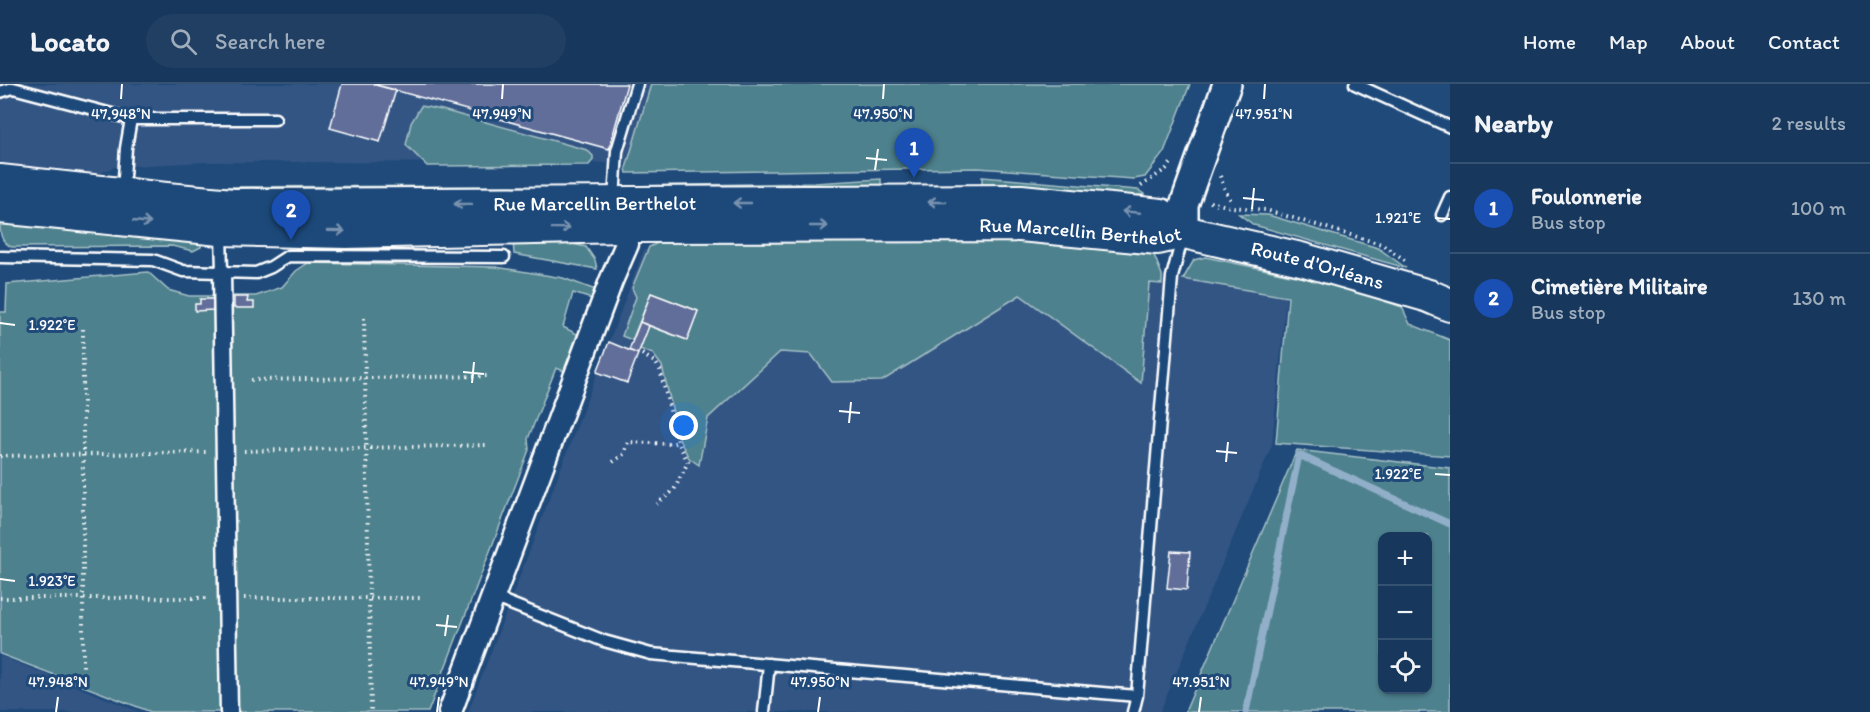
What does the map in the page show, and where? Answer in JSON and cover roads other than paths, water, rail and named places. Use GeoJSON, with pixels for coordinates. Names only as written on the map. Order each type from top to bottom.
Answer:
{"type":"FeatureCollection","features":[{"type":"Feature","properties":{"kind":"main road","name":"Rue Marcellin Berthelot"},"geometry":{"type":"LineString","coordinates":[[0,181],[116,202],[620,215]]}},
{"type":"Feature","properties":{"kind":"main road","name":"Rue Marcellin Berthelot"},"geometry":{"type":"LineString","coordinates":[[0,207],[220,229],[346,232],[620,215],[1021,201],[1161,215],[1184,232]]}},
{"type":"Feature","properties":{"kind":"main road","name":"Route d'Orléans"},"geometry":{"type":"LineString","coordinates":[[1184,232],[1301,259],[1429,296],[1450,305]]}},
{"type":"Feature","properties":{"kind":"street"},"geometry":{"type":"LineString","coordinates":[[1184,232],[1185,205],[1227,84]]}},
{"type":"Feature","properties":{"kind":"street"},"geometry":{"type":"LineString","coordinates":[[450,712],[627,244],[620,215]]}},
{"type":"Feature","properties":{"kind":"street"},"geometry":{"type":"LineString","coordinates":[[222,272],[230,712]]}},
{"type":"Feature","properties":{"kind":"lane"},"geometry":{"type":"LineString","coordinates":[[620,215],[618,152],[637,84]]}},
{"type":"Feature","properties":{"kind":"lane"},"geometry":{"type":"LineString","coordinates":[[1355,84],[1450,127]]}},
{"type":"Feature","properties":{"kind":"lane"},"geometry":{"type":"LineString","coordinates":[[0,92],[13,88],[131,120],[275,119]]}},
{"type":"Feature","properties":{"kind":"lane"},"geometry":{"type":"LineString","coordinates":[[0,196],[101,207],[116,202],[131,120]]}},
{"type":"Feature","properties":{"kind":"lane"},"geometry":{"type":"LineString","coordinates":[[1442,214],[1450,197]]}},
{"type":"Feature","properties":{"kind":"lane"},"geometry":{"type":"LineString","coordinates":[[220,229],[222,272]]}},
{"type":"Feature","properties":{"kind":"lane"},"geometry":{"type":"LineString","coordinates":[[1133,712],[1137,696],[1172,277],[1184,232]]}},
{"type":"Feature","properties":{"kind":"lane"},"geometry":{"type":"LineString","coordinates":[[0,257],[153,260],[183,271],[256,273],[288,256],[504,257]]}},
{"type":"Feature","properties":{"kind":"lane"},"geometry":{"type":"LineString","coordinates":[[493,597],[604,641],[651,654],[1137,696]]}},
{"type":"Feature","properties":{"kind":"lane"},"geometry":{"type":"LineString","coordinates":[[764,712],[769,664]]}},
{"type":"Feature","properties":{"kind":"waterway"},"geometry":{"type":"LineString","coordinates":[[1246,712],[1299,455],[1450,524]]}},
{"type":"Feature","properties":{"kind":"place","name":"Foulonnerie"},"geometry":{"type":"Point","coordinates":[914,178]}},
{"type":"Feature","properties":{"kind":"place","name":"Cimetière Militaire"},"geometry":{"type":"Point","coordinates":[291,240]}}]}
